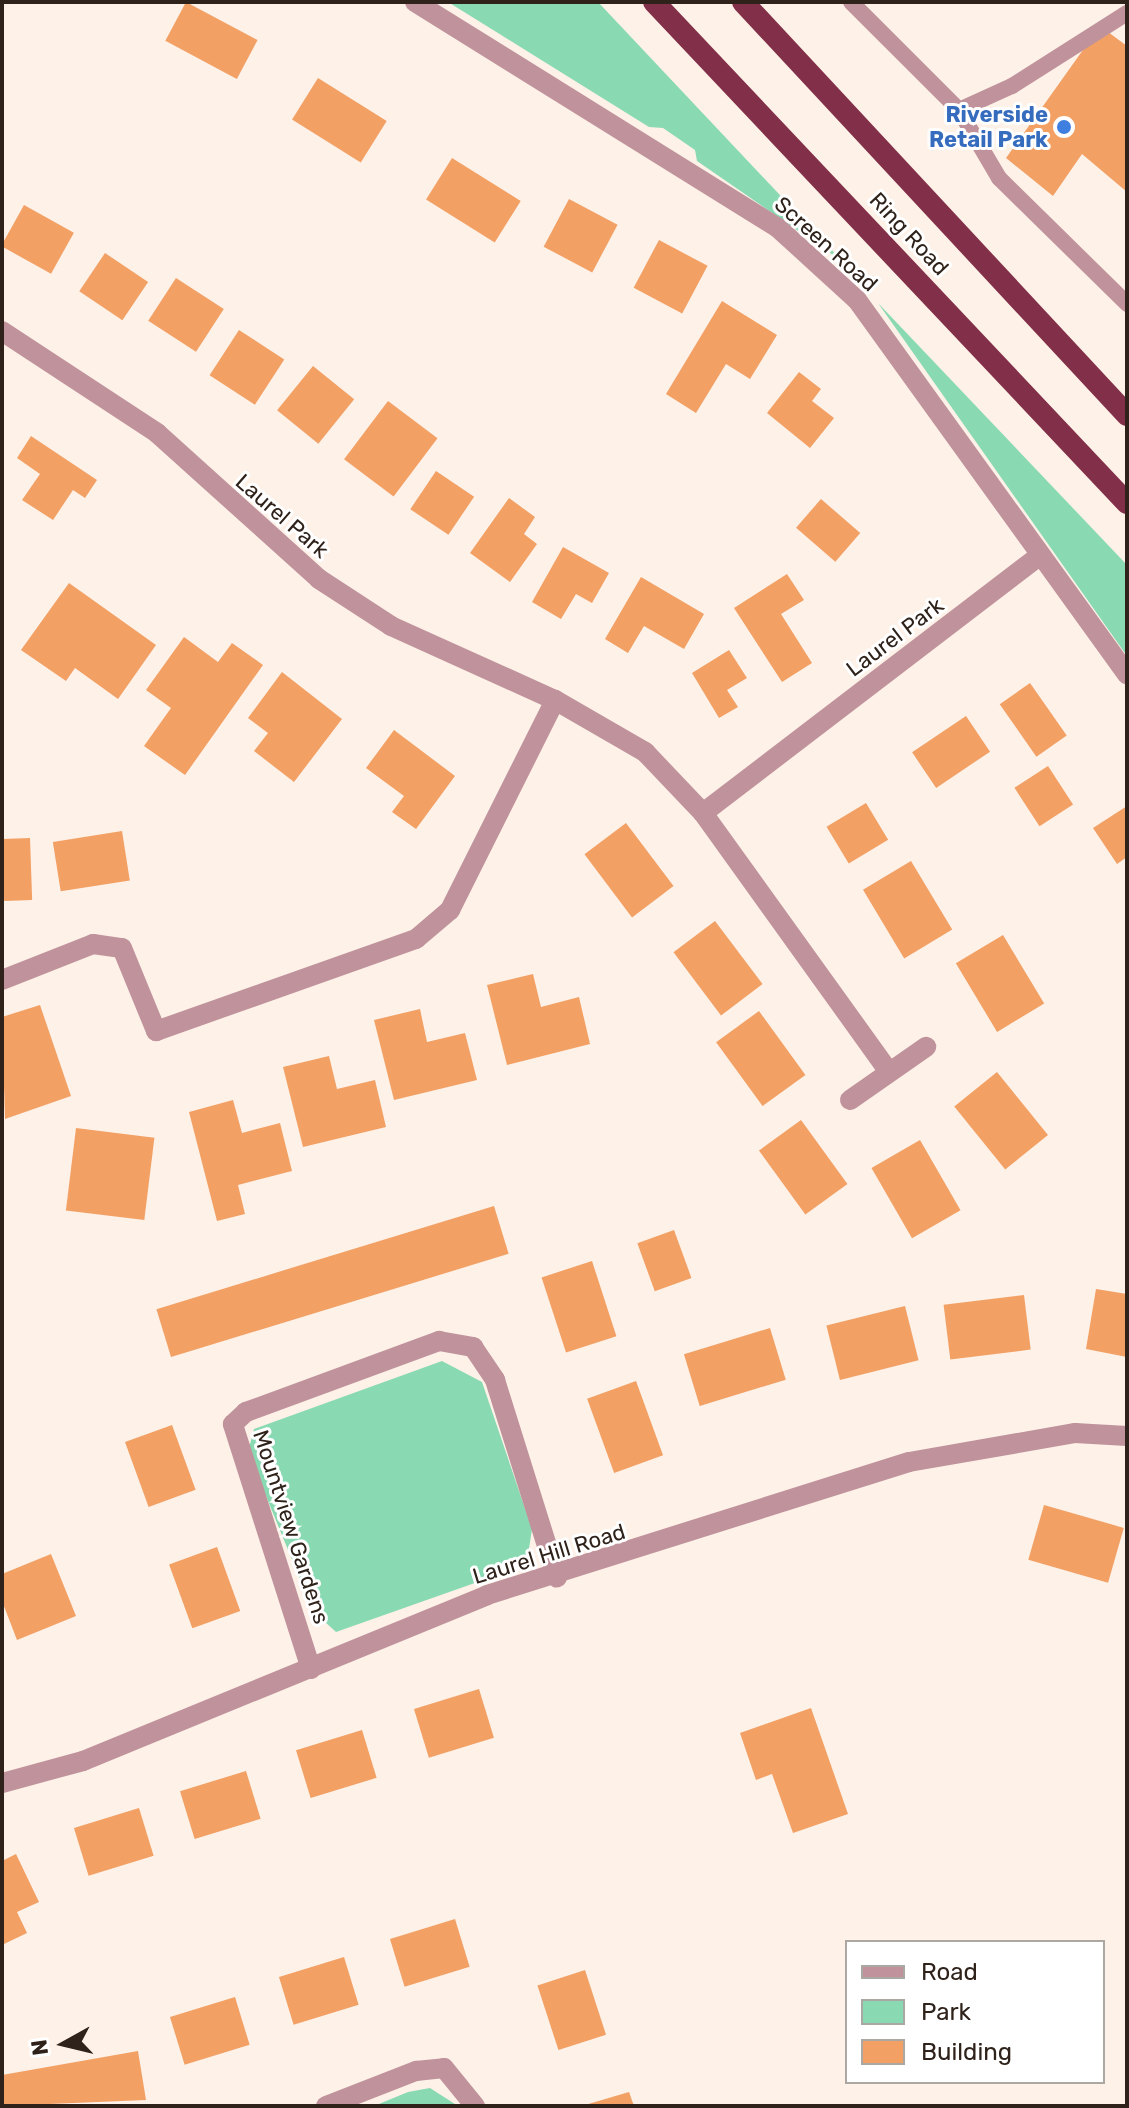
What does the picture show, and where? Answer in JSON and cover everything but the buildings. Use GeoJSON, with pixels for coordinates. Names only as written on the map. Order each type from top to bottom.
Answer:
{"type":"FeatureCollection","features":[{"type":"Feature","properties":{"kind":"highway","name":"Ring Road"},"geometry":{"type":"LineString","coordinates":[[654,2],[1127,503]]}},
{"type":"Feature","properties":{"kind":"highway","name":"Ring Road"},"geometry":{"type":"LineString","coordinates":[[743,2],[1127,415]]}},
{"type":"Feature","properties":{"kind":"street","name":"Screen Road"},"geometry":{"type":"LineString","coordinates":[[415,2],[777,227],[857,300],[1127,675]]}},
{"type":"Feature","properties":{"kind":"street","name":"Laurel Park"},"geometry":{"type":"LineString","coordinates":[[2,331],[157,433],[319,579],[391,626],[555,700],[645,752],[703,813],[889,1072]]}},
{"type":"Feature","properties":{"kind":"street","name":"Laurel Park"},"geometry":{"type":"LineString","coordinates":[[703,813],[1039,556]]}},
{"type":"Feature","properties":{"kind":"street"},"geometry":{"type":"LineString","coordinates":[[2,980],[93,944],[122,948],[156,1031],[245,1003],[416,939],[450,910],[555,700]]}},
{"type":"Feature","properties":{"kind":"street"},"geometry":{"type":"LineString","coordinates":[[850,1100],[926,1047]]}},
{"type":"Feature","properties":{"kind":"street","name":"Mountview Gardens"},"geometry":{"type":"LineString","coordinates":[[311,1669],[233,1424],[246,1412],[439,1341],[473,1347],[495,1380],[557,1578]]}},
{"type":"Feature","properties":{"kind":"street","name":"Laurel Hill Road"},"geometry":{"type":"LineString","coordinates":[[2,1783],[83,1761],[487,1595],[557,1578],[909,1462],[1075,1433],[1127,1436]]}},
{"type":"Feature","properties":{"kind":"street"},"geometry":{"type":"LineString","coordinates":[[326,2106],[416,2071],[444,2068],[475,2106]]}},
{"type":"Feature","properties":{"kind":"lane"},"geometry":{"type":"LineString","coordinates":[[856,8],[959,110],[999,178],[1127,304]]}},
{"type":"Feature","properties":{"kind":"lane"},"geometry":{"type":"LineString","coordinates":[[959,110],[1012,86],[1127,13]]}},
{"type":"Feature","properties":{"kind":"green space"},"geometry":{"type":"Polygon","coordinates":[[[448,2],[598,2],[843,262],[697,161],[695,150],[663,128],[649,127],[448,2]]]}},
{"type":"Feature","properties":{"kind":"green space"},"geometry":{"type":"Polygon","coordinates":[[[878,303],[1127,565],[1127,656],[878,303]]]}},
{"type":"Feature","properties":{"kind":"green space"},"geometry":{"type":"Polygon","coordinates":[[[442,1361],[482,1382],[532,1529],[528,1555],[506,1572],[336,1632],[313,1611],[248,1452],[254,1429],[442,1361]]]}},
{"type":"Feature","properties":{"kind":"green space"},"geometry":{"type":"Polygon","coordinates":[[[430,2088],[458,2106],[374,2106],[408,2092],[430,2088]]]}},
{"type":"Feature","properties":{"kind":"place","name":"Riverside Retail Park"},"geometry":{"type":"Point","coordinates":[1064,127]}}]}
